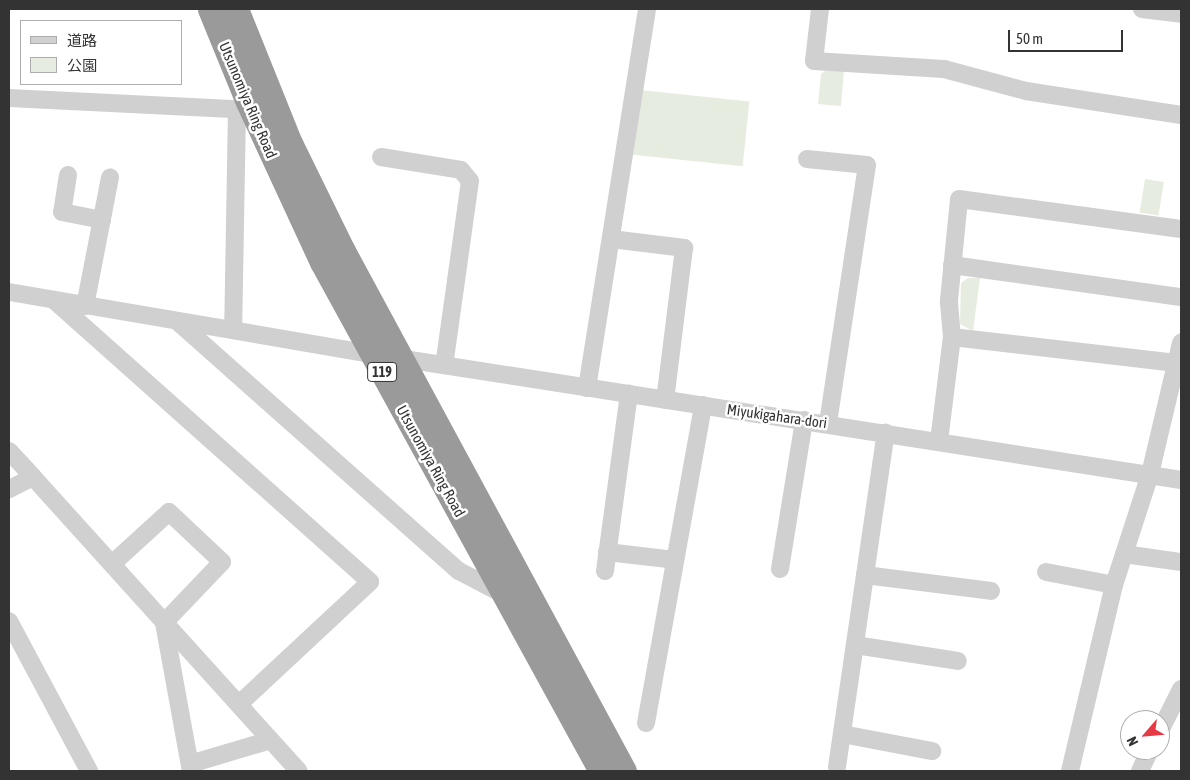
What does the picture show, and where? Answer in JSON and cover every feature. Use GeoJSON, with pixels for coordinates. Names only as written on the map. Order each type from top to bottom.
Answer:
{"type":"FeatureCollection","features":[{"type":"Feature","properties":{"kind":"highway","name":"Utsunomiya Ring Road"},"geometry":{"type":"LineString","coordinates":[[210,9],[242,105],[318,254],[372,354],[503,594],[586,723],[624,771]]}},
{"type":"Feature","properties":{"kind":"highway","name":"Utsunomiya Ring Road"},"geometry":{"type":"LineString","coordinates":[[236,9],[290,144],[586,723],[599,771]]}},
{"type":"Feature","properties":{"kind":"highway","name":"119"},"geometry":{"type":"LineString","coordinates":[[586,723],[629,771]]}},
{"type":"Feature","properties":{"kind":"street"},"geometry":{"type":"LineString","coordinates":[[587,388],[647,9]]}},
{"type":"Feature","properties":{"kind":"street"},"geometry":{"type":"LineString","coordinates":[[820,9],[814,61],[944,69],[1026,91],[1181,115]]}},
{"type":"Feature","properties":{"kind":"street"},"geometry":{"type":"LineString","coordinates":[[1142,9],[1181,14]]}},
{"type":"Feature","properties":{"kind":"street"},"geometry":{"type":"LineString","coordinates":[[9,98],[242,105],[233,330]]}},
{"type":"Feature","properties":{"kind":"street"},"geometry":{"type":"LineString","coordinates":[[381,157],[461,170],[470,181],[444,366]]}},
{"type":"Feature","properties":{"kind":"street"},"geometry":{"type":"LineString","coordinates":[[807,159],[867,165],[828,424]]}},
{"type":"Feature","properties":{"kind":"street"},"geometry":{"type":"LineString","coordinates":[[68,175],[62,212],[102,220]]}},
{"type":"Feature","properties":{"kind":"street"},"geometry":{"type":"LineString","coordinates":[[85,306],[110,178]]}},
{"type":"Feature","properties":{"kind":"street"},"geometry":{"type":"LineString","coordinates":[[939,441],[952,337],[949,300],[959,199],[1181,229]]}},
{"type":"Feature","properties":{"kind":"street"},"geometry":{"type":"LineString","coordinates":[[611,239],[684,248],[665,400]]}},
{"type":"Feature","properties":{"kind":"street"},"geometry":{"type":"LineString","coordinates":[[952,265],[1181,297]]}},
{"type":"Feature","properties":{"kind":"street","name":"Miyukigahara-dori"},"geometry":{"type":"LineString","coordinates":[[9,292],[444,366],[804,420],[1181,480]]}},
{"type":"Feature","properties":{"kind":"street"},"geometry":{"type":"LineString","coordinates":[[55,301],[370,582],[239,704]]}},
{"type":"Feature","properties":{"kind":"street"},"geometry":{"type":"LineString","coordinates":[[177,321],[460,571],[503,594]]}},
{"type":"Feature","properties":{"kind":"street"},"geometry":{"type":"LineString","coordinates":[[952,337],[1176,363]]}},
{"type":"Feature","properties":{"kind":"street"},"geometry":{"type":"LineString","coordinates":[[1074,770],[1114,585],[1150,474],[1181,343]]}},
{"type":"Feature","properties":{"kind":"street"},"geometry":{"type":"LineString","coordinates":[[605,571],[629,394]]}},
{"type":"Feature","properties":{"kind":"street"},"geometry":{"type":"LineString","coordinates":[[646,723],[703,405]]}},
{"type":"Feature","properties":{"kind":"street"},"geometry":{"type":"LineString","coordinates":[[780,569],[804,420]]}},
{"type":"Feature","properties":{"kind":"street"},"geometry":{"type":"LineString","coordinates":[[837,766],[886,433]]}},
{"type":"Feature","properties":{"kind":"street"},"geometry":{"type":"LineString","coordinates":[[9,451],[299,771]]}},
{"type":"Feature","properties":{"kind":"street"},"geometry":{"type":"LineString","coordinates":[[9,489],[33,477]]}},
{"type":"Feature","properties":{"kind":"street"},"geometry":{"type":"LineString","coordinates":[[112,564],[169,512],[222,562],[164,622]]}},
{"type":"Feature","properties":{"kind":"street"},"geometry":{"type":"LineString","coordinates":[[608,552],[675,560]]}},
{"type":"Feature","properties":{"kind":"street"},"geometry":{"type":"LineString","coordinates":[[1124,554],[1181,562]]}},
{"type":"Feature","properties":{"kind":"street"},"geometry":{"type":"LineString","coordinates":[[1046,572],[1114,585]]}},
{"type":"Feature","properties":{"kind":"street"},"geometry":{"type":"LineString","coordinates":[[865,574],[991,591]]}},
{"type":"Feature","properties":{"kind":"street"},"geometry":{"type":"LineString","coordinates":[[9,621],[90,771]]}},
{"type":"Feature","properties":{"kind":"street"},"geometry":{"type":"LineString","coordinates":[[164,622],[190,768],[271,740]]}},
{"type":"Feature","properties":{"kind":"street"},"geometry":{"type":"LineString","coordinates":[[855,645],[958,661]]}},
{"type":"Feature","properties":{"kind":"street"},"geometry":{"type":"LineString","coordinates":[[1170,713],[1180,695]]}},
{"type":"Feature","properties":{"kind":"street"},"geometry":{"type":"LineString","coordinates":[[842,734],[932,751]]}},
{"type":"Feature","properties":{"kind":"green space"},"geometry":{"type":"Polygon","coordinates":[[[830,67],[844,69],[841,106],[818,104],[821,74],[830,67]]]}},
{"type":"Feature","properties":{"kind":"green space"},"geometry":{"type":"Polygon","coordinates":[[[640,90],[749,101],[743,166],[633,155],[640,90]]]}},
{"type":"Feature","properties":{"kind":"green space"},"geometry":{"type":"Polygon","coordinates":[[[1145,179],[1164,182],[1158,216],[1140,213],[1145,179]]]}},
{"type":"Feature","properties":{"kind":"green space"},"geometry":{"type":"Polygon","coordinates":[[[968,278],[980,278],[973,331],[960,324],[961,283],[968,278]]]}}]}
